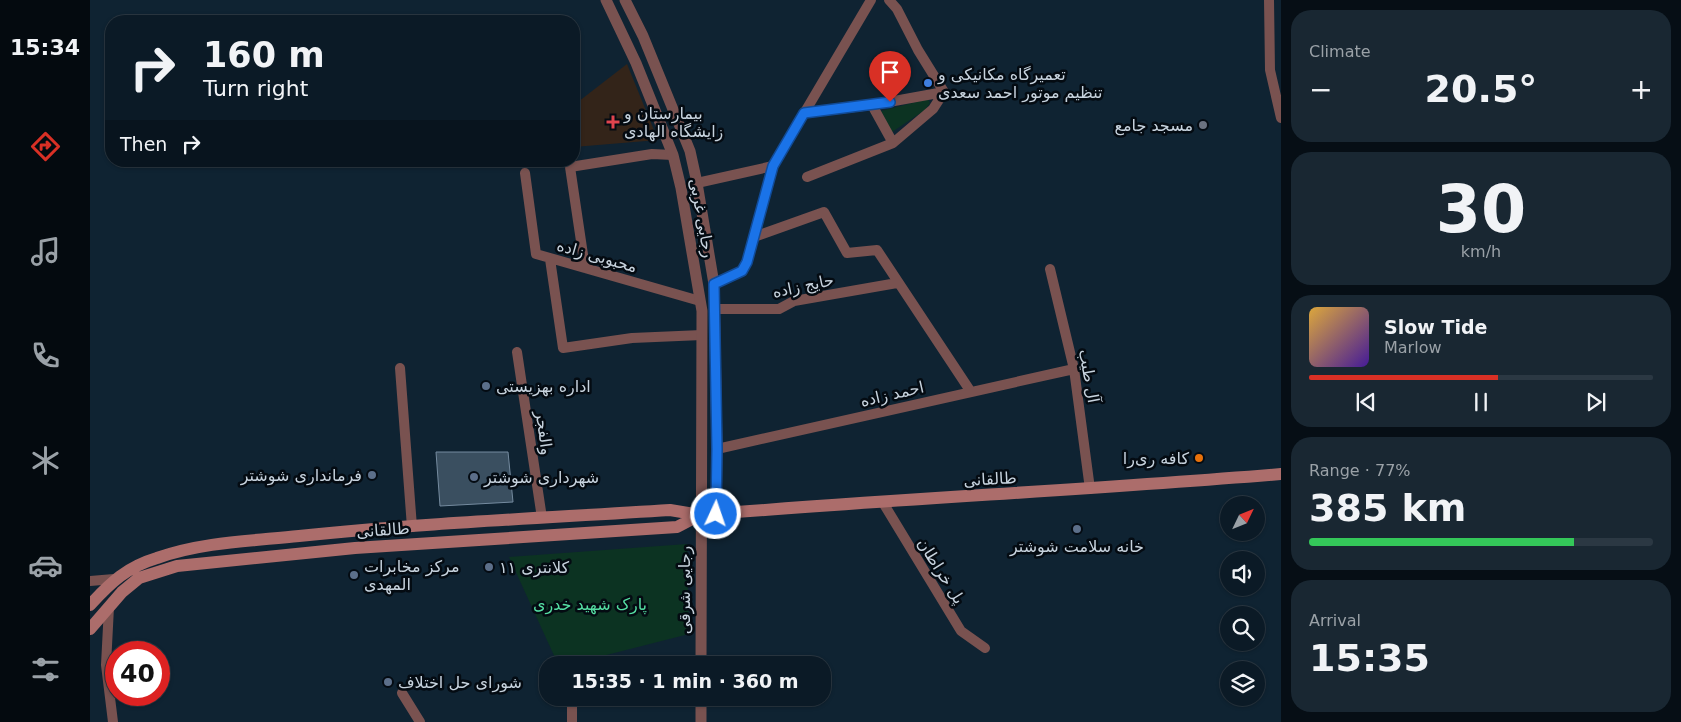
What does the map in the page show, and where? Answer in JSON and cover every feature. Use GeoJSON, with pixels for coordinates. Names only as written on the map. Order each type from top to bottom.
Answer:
{"type":"FeatureCollection","features":[{"type":"Feature","properties":{"kind":"main road","name":"طالقانی"},"geometry":{"type":"LineString","coordinates":[[90,605],[114,579],[156,558],[192,548],[350,530],[670,510],[700,515],[882,500],[1090,490],[1281,474]]}},
{"type":"Feature","properties":{"kind":"main road","name":"طالقانی"},"geometry":{"type":"LineString","coordinates":[[90,629],[122,592],[139,578],[177,566],[355,548],[677,527],[700,515]]}},
{"type":"Feature","properties":{"kind":"street","name":"رجایی غربی"},"geometry":{"type":"LineString","coordinates":[[606,0],[636,63],[673,155],[681,188],[700,301],[702,335],[700,515]]}},
{"type":"Feature","properties":{"kind":"street","name":"رجایی غربی"},"geometry":{"type":"LineString","coordinates":[[626,0],[643,36],[690,151],[698,184],[714,284],[717,449],[716,514]]}},
{"type":"Feature","properties":{"kind":"street"},"geometry":{"type":"LineString","coordinates":[[714,284],[742,271],[747,262],[773,166],[872,0]]}},
{"type":"Feature","properties":{"kind":"street"},"geometry":{"type":"LineString","coordinates":[[889,0],[897,9],[918,50],[944,92]]}},
{"type":"Feature","properties":{"kind":"street"},"geometry":{"type":"LineString","coordinates":[[1269,0],[1270,70],[1281,118]]}},
{"type":"Feature","properties":{"kind":"street"},"geometry":{"type":"LineString","coordinates":[[804,113],[872,105],[944,92]]}},
{"type":"Feature","properties":{"kind":"street"},"geometry":{"type":"LineString","coordinates":[[807,178],[893,143],[933,109],[944,92]]}},
{"type":"Feature","properties":{"kind":"street"},"geometry":{"type":"LineString","coordinates":[[872,105],[893,143]]}},
{"type":"Feature","properties":{"kind":"street"},"geometry":{"type":"LineString","coordinates":[[580,165],[652,154],[673,155],[690,151]]}},
{"type":"Feature","properties":{"kind":"street"},"geometry":{"type":"LineString","coordinates":[[698,184],[773,166]]}},
{"type":"Feature","properties":{"kind":"street"},"geometry":{"type":"LineString","coordinates":[[570,167],[585,268]]}},
{"type":"Feature","properties":{"kind":"street","name":"محبوبی زاده"},"geometry":{"type":"LineString","coordinates":[[524,173],[536,254],[700,301]]}},
{"type":"Feature","properties":{"kind":"street"},"geometry":{"type":"LineString","coordinates":[[754,237],[824,212],[847,253],[877,250],[897,283],[971,392]]}},
{"type":"Feature","properties":{"kind":"street"},"geometry":{"type":"LineString","coordinates":[[550,258],[563,348],[632,338],[702,335]]}},
{"type":"Feature","properties":{"kind":"street","name":"آل طیب"},"geometry":{"type":"LineString","coordinates":[[1050,269],[1074,369],[1090,490]]}},
{"type":"Feature","properties":{"kind":"street","name":"حایج زاده"},"geometry":{"type":"LineString","coordinates":[[715,309],[779,309],[794,301],[897,283]]}},
{"type":"Feature","properties":{"kind":"street","name":"والفجر"},"geometry":{"type":"LineString","coordinates":[[517,352],[542,518]]}},
{"type":"Feature","properties":{"kind":"street"},"geometry":{"type":"LineString","coordinates":[[400,368],[412,526]]}},
{"type":"Feature","properties":{"kind":"street","name":"احمد زاده"},"geometry":{"type":"LineString","coordinates":[[717,449],[1074,369]]}},
{"type":"Feature","properties":{"kind":"street","name":"پل خراطان"},"geometry":{"type":"LineString","coordinates":[[882,500],[961,631],[985,648]]}},
{"type":"Feature","properties":{"kind":"street","name":"رجایی شرقی"},"geometry":{"type":"LineString","coordinates":[[700,515],[700,656]]}},
{"type":"Feature","properties":{"kind":"street"},"geometry":{"type":"LineString","coordinates":[[90,581],[114,579]]}},
{"type":"Feature","properties":{"kind":"street"},"geometry":{"type":"LineString","coordinates":[[109,607],[106,665],[113,722]]}},
{"type":"Feature","properties":{"kind":"street"},"geometry":{"type":"LineString","coordinates":[[402,693],[420,722]]}},
{"type":"Feature","properties":{"kind":"street"},"geometry":{"type":"LineString","coordinates":[[572,706],[572,722]]}},
{"type":"Feature","properties":{"kind":"street"},"geometry":{"type":"LineString","coordinates":[[701,706],[701,722]]}},
{"type":"Feature","properties":{"kind":"shaded area","name":"بیمارستان و زایشگاه الهادی"},"geometry":{"type":"Polygon","coordinates":[[[627,64],[658,140],[580,146],[580,100],[627,64]]]}},
{"type":"Feature","properties":{"kind":"green space"},"geometry":{"type":"Polygon","coordinates":[[[928,99],[930,103],[925,110],[892,132],[881,111],[928,99]]]}},
{"type":"Feature","properties":{"kind":"green space","name":"پارک شهید خدری"},"geometry":{"type":"Polygon","coordinates":[[[687,544],[689,634],[603,656],[554,656],[509,557],[687,544]]]}},
{"type":"Feature","properties":{"kind":"building","name":"شهرداری شوشتر"},"geometry":{"type":"Polygon","coordinates":[[[436,452],[508,452],[513,502],[440,506],[436,452]]]}},
{"type":"Feature","properties":{"kind":"place","name":"تعمیرگاه مکانیکی و تنظیم موتور احمد سعدی"},"geometry":{"type":"Point","coordinates":[928,83]}},
{"type":"Feature","properties":{"kind":"place","name":"بیمارستان و زایشگاه الهادی"},"geometry":{"type":"Point","coordinates":[613,122]}},
{"type":"Feature","properties":{"kind":"place","name":"مسجد جامع"},"geometry":{"type":"Point","coordinates":[1203,125]}},
{"type":"Feature","properties":{"kind":"place","name":"اداره بهزیستی"},"geometry":{"type":"Point","coordinates":[486,386]}},
{"type":"Feature","properties":{"kind":"place","name":"کافه‌ ری‌را"},"geometry":{"type":"Point","coordinates":[1199,458]}},
{"type":"Feature","properties":{"kind":"place","name":"فرمانداری شوشتر"},"geometry":{"type":"Point","coordinates":[372,475]}},
{"type":"Feature","properties":{"kind":"place","name":"شهرداری شوشتر"},"geometry":{"type":"Point","coordinates":[474,477]}},
{"type":"Feature","properties":{"kind":"place","name":"خانه سلامت شوشتر"},"geometry":{"type":"Point","coordinates":[1077,529]}},
{"type":"Feature","properties":{"kind":"place","name":"کلانتری ۱۱"},"geometry":{"type":"Point","coordinates":[489,567]}},
{"type":"Feature","properties":{"kind":"place","name":"مرکز مخابرات المهدی"},"geometry":{"type":"Point","coordinates":[354,575]}},
{"type":"Feature","properties":{"kind":"place","name":"شورای حل اختلاف"},"geometry":{"type":"Point","coordinates":[388,682]}},
{"type":"Feature","properties":{"kind":"route"},"geometry":{"type":"LineString","coordinates":[[716,514],[717,449],[714,284],[742,271],[747,262],[773,166],[804,113],[890,102]]}}]}
